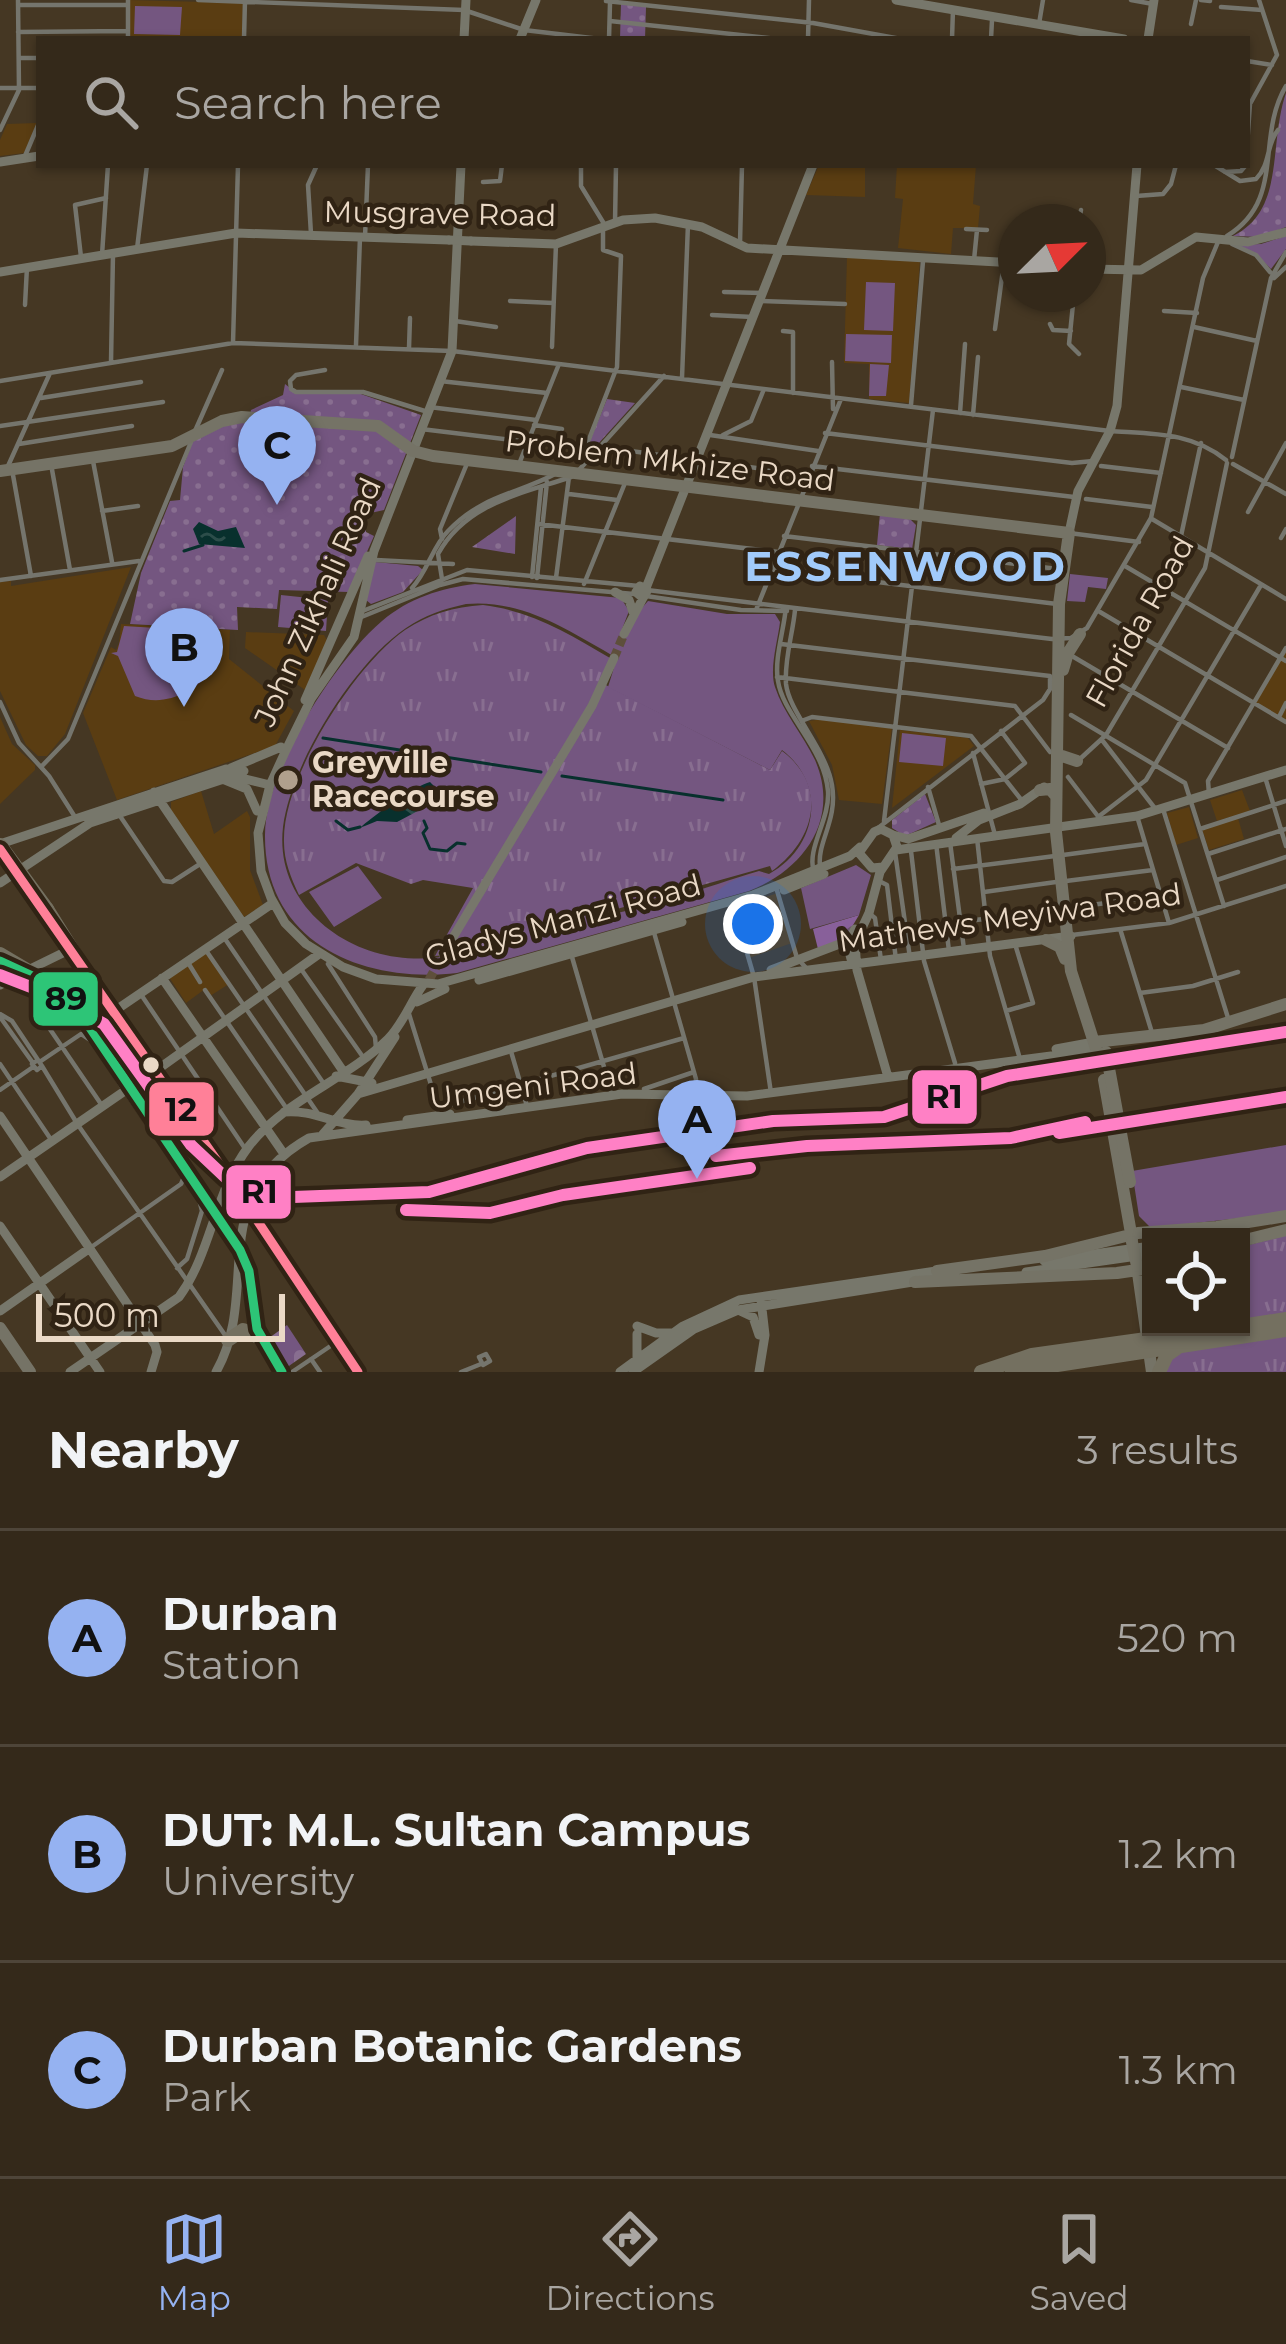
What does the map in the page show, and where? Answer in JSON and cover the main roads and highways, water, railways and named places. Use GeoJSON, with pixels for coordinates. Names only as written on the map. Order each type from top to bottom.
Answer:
{"type":"FeatureCollection","features":[{"type":"Feature","properties":{"kind":"highway"},"geometry":{"type":"LineString","coordinates":[[0,846],[47,909],[63,953],[112,1012],[358,1372]]}},
{"type":"Feature","properties":{"kind":"highway"},"geometry":{"type":"LineString","coordinates":[[3,960],[52,985],[80,1013],[183,1178],[227,1229],[249,1271],[261,1338],[282,1372]]}},
{"type":"Feature","properties":{"kind":"highway"},"geometry":{"type":"LineString","coordinates":[[227,1229],[238,1226],[247,1213]]}},
{"type":"Feature","properties":{"kind":"highway"},"geometry":{"type":"LineString","coordinates":[[1250,1325],[1286,1319]]}},
{"type":"Feature","properties":{"kind":"highway"},"geometry":{"type":"LineString","coordinates":[[228,1340],[244,1330],[261,1338]]}},
{"type":"Feature","properties":{"kind":"highway"},"geometry":{"type":"LineString","coordinates":[[981,1372],[1023,1357],[1148,1336],[1178,1340],[1286,1330]]}},
{"type":"Feature","properties":{"kind":"highway"},"geometry":{"type":"LineString","coordinates":[[1148,1336],[1155,1371]]}},
{"type":"Feature","properties":{"kind":"highway"},"geometry":{"type":"LineString","coordinates":[[1012,1372],[1148,1336]]}},
{"type":"Feature","properties":{"kind":"highway"},"geometry":{"type":"LineString","coordinates":[[1155,1371],[1178,1340],[1195,1336]]}},
{"type":"Feature","properties":{"kind":"main road"},"geometry":{"type":"LineString","coordinates":[[522,35],[536,0]]}},
{"type":"Feature","properties":{"kind":"main road"},"geometry":{"type":"LineString","coordinates":[[897,0],[1090,36]]}},
{"type":"Feature","properties":{"kind":"main road"},"geometry":{"type":"LineString","coordinates":[[1145,36],[1154,2]]}},
{"type":"Feature","properties":{"kind":"main road"},"geometry":{"type":"LineString","coordinates":[[464,36],[465,4]]}},
{"type":"Feature","properties":{"kind":"main road"},"geometry":{"type":"LineString","coordinates":[[950,10],[1106,36]]}},
{"type":"Feature","properties":{"kind":"main road"},"geometry":{"type":"LineString","coordinates":[[0,162],[36,156]]}},
{"type":"Feature","properties":{"kind":"main road","name":"John Zikhali Road"},"geometry":{"type":"LineString","coordinates":[[269,782],[323,673],[337,627],[452,351],[461,168]]}},
{"type":"Feature","properties":{"kind":"main road"},"geometry":{"type":"LineString","coordinates":[[624,634],[812,168]]}},
{"type":"Feature","properties":{"kind":"main road"},"geometry":{"type":"LineString","coordinates":[[1058,826],[1069,637],[1059,604],[1082,479],[1097,464],[1119,396],[1137,168]]}},
{"type":"Feature","properties":{"kind":"main road","name":"Musgrave Road"},"geometry":{"type":"LineString","coordinates":[[0,272],[236,233],[556,244],[640,217],[708,229],[740,246],[998,261]]}},
{"type":"Feature","properties":{"kind":"main road"},"geometry":{"type":"LineString","coordinates":[[1106,269],[1131,268],[1191,239],[1256,241],[1286,232]]}},
{"type":"Feature","properties":{"kind":"main road","name":"Problem Mkhize Road"},"geometry":{"type":"LineString","coordinates":[[193,438],[236,417],[378,426],[468,460],[518,466],[557,478],[626,480],[918,519],[1070,533]]}},
{"type":"Feature","properties":{"kind":"main road"},"geometry":{"type":"LineString","coordinates":[[50,464],[93,461],[193,438]]}},
{"type":"Feature","properties":{"kind":"main road"},"geometry":{"type":"LineString","coordinates":[[7,470],[172,446],[193,438]]}},
{"type":"Feature","properties":{"kind":"main road","name":"John Zikhali Road"},"geometry":{"type":"LineString","coordinates":[[269,782],[281,747],[323,673],[351,642],[413,443]]}},
{"type":"Feature","properties":{"kind":"main road"},"geometry":{"type":"LineString","coordinates":[[1065,572],[1064,622],[1069,637],[1056,674],[1056,754],[1062,776],[1056,796],[1071,971]]}},
{"type":"Feature","properties":{"kind":"main road"},"geometry":{"type":"LineString","coordinates":[[615,592],[629,600],[633,615]]}},
{"type":"Feature","properties":{"kind":"main road"},"geometry":{"type":"LineString","coordinates":[[363,598],[375,606]]}},
{"type":"Feature","properties":{"kind":"main road"},"geometry":{"type":"LineString","coordinates":[[337,627],[357,617]]}},
{"type":"Feature","properties":{"kind":"main road"},"geometry":{"type":"LineString","coordinates":[[443,954],[592,706],[614,658]]}},
{"type":"Feature","properties":{"kind":"main road"},"geometry":{"type":"LineString","coordinates":[[4,983],[63,953],[0,846],[190,785],[281,747]]}},
{"type":"Feature","properties":{"kind":"main road"},"geometry":{"type":"LineString","coordinates":[[1056,754],[1077,761]]}},
{"type":"Feature","properties":{"kind":"main road"},"geometry":{"type":"LineString","coordinates":[[226,770],[269,782]]}},
{"type":"Feature","properties":{"kind":"main road"},"geometry":{"type":"LineString","coordinates":[[895,851],[1137,816],[1286,770]]}},
{"type":"Feature","properties":{"kind":"main road"},"geometry":{"type":"LineString","coordinates":[[190,785],[240,776],[269,782]]}},
{"type":"Feature","properties":{"kind":"main road","name":"Florida Road"},"geometry":{"type":"LineString","coordinates":[[860,848],[874,832],[888,829],[902,839],[1023,802],[1062,776]]}},
{"type":"Feature","properties":{"kind":"main road"},"geometry":{"type":"LineString","coordinates":[[218,780],[243,786],[257,811]]}},
{"type":"Feature","properties":{"kind":"main road","name":"Gladys Manzi Road"},"geometry":{"type":"LineString","coordinates":[[269,782],[257,811],[254,862],[286,932],[328,964],[375,984],[445,989],[487,975]]}},
{"type":"Feature","properties":{"kind":"main road","name":"Gladys Manzi Road"},"geometry":{"type":"LineString","coordinates":[[269,782],[258,848],[270,905]]}},
{"type":"Feature","properties":{"kind":"main road"},"geometry":{"type":"LineString","coordinates":[[1040,790],[1050,789],[1056,796]]}},
{"type":"Feature","properties":{"kind":"main road"},"geometry":{"type":"LineString","coordinates":[[156,796],[340,1073]]}},
{"type":"Feature","properties":{"kind":"main road","name":"Florida Road"},"geometry":{"type":"LineString","coordinates":[[944,842],[992,813]]}},
{"type":"Feature","properties":{"kind":"main road"},"geometry":{"type":"LineString","coordinates":[[0,883],[74,825]]}},
{"type":"Feature","properties":{"kind":"main road"},"geometry":{"type":"LineString","coordinates":[[919,835],[954,826],[993,836]]}},
{"type":"Feature","properties":{"kind":"main road"},"geometry":{"type":"LineString","coordinates":[[888,829],[898,843],[875,871],[867,912],[852,941],[888,1075]]}},
{"type":"Feature","properties":{"kind":"main road"},"geometry":{"type":"LineString","coordinates":[[860,848],[875,871]]}},
{"type":"Feature","properties":{"kind":"main road","name":"Gladys Manzi Road"},"geometry":{"type":"LineString","coordinates":[[317,955],[376,979],[424,988],[570,953],[777,890],[819,873],[860,848]]}},
{"type":"Feature","properties":{"kind":"main road","name":"Gladys Manzi Road"},"geometry":{"type":"LineString","coordinates":[[819,873],[875,871]]}},
{"type":"Feature","properties":{"kind":"main road"},"geometry":{"type":"LineString","coordinates":[[112,1012],[270,905]]}},
{"type":"Feature","properties":{"kind":"main road"},"geometry":{"type":"LineString","coordinates":[[915,1282],[1117,1273],[1132,1278],[1142,1254],[1100,1048],[1069,936]]}},
{"type":"Feature","properties":{"kind":"main road","name":"Mathews Meyiwa Road"},"geometry":{"type":"LineString","coordinates":[[356,1097],[759,976],[1069,936]]}},
{"type":"Feature","properties":{"kind":"main road"},"geometry":{"type":"LineString","coordinates":[[1046,940],[1060,946],[1100,1048]]}},
{"type":"Feature","properties":{"kind":"main road"},"geometry":{"type":"LineString","coordinates":[[759,976],[852,941]]}},
{"type":"Feature","properties":{"kind":"main road"},"geometry":{"type":"LineString","coordinates":[[0,1177],[317,955]]}},
{"type":"Feature","properties":{"kind":"main road"},"geometry":{"type":"LineString","coordinates":[[3,960],[14,971],[4,983]]}},
{"type":"Feature","properties":{"kind":"main road"},"geometry":{"type":"LineString","coordinates":[[165,977],[287,1153]]}},
{"type":"Feature","properties":{"kind":"main road"},"geometry":{"type":"LineString","coordinates":[[323,1133],[367,1082],[424,988]]}},
{"type":"Feature","properties":{"kind":"main road"},"geometry":{"type":"LineString","coordinates":[[70,1372],[177,1299],[188,1283],[214,1210],[246,1150],[286,1111],[392,1035],[424,988]]}},
{"type":"Feature","properties":{"kind":"main road","name":"Umgeni Road"},"geometry":{"type":"LineString","coordinates":[[888,1075],[1153,1039],[1230,1024],[1286,1006]]}},
{"type":"Feature","properties":{"kind":"main road","name":"Umgeni Road"},"geometry":{"type":"LineString","coordinates":[[526,1105],[622,1094],[771,1091],[1020,1057]]}},
{"type":"Feature","properties":{"kind":"main road","name":"Mathews Meyiwa Road"},"geometry":{"type":"LineString","coordinates":[[340,1073],[367,1082],[392,1083]]}},
{"type":"Feature","properties":{"kind":"main road","name":"Umgeni Road"},"geometry":{"type":"LineString","coordinates":[[247,1213],[256,1186],[287,1153],[323,1133],[611,1091],[771,1091]]}},
{"type":"Feature","properties":{"kind":"main road"},"geometry":{"type":"LineString","coordinates":[[356,1097],[364,1126]]}},
{"type":"Feature","properties":{"kind":"main road","name":"Umgeni Road"},"geometry":{"type":"LineString","coordinates":[[286,1111],[318,1113],[364,1126],[429,1120]]}},
{"type":"Feature","properties":{"kind":"main road"},"geometry":{"type":"LineString","coordinates":[[0,1116],[157,1349],[151,1372]]}},
{"type":"Feature","properties":{"kind":"main road"},"geometry":{"type":"LineString","coordinates":[[216,1372],[228,1340],[247,1213]]}},
{"type":"Feature","properties":{"kind":"main road"},"geometry":{"type":"LineString","coordinates":[[1214,1228],[1286,1224]]}},
{"type":"Feature","properties":{"kind":"main road"},"geometry":{"type":"LineString","coordinates":[[1250,1229],[1286,1224]]}},
{"type":"Feature","properties":{"kind":"main road"},"geometry":{"type":"LineString","coordinates":[[1250,1236],[1286,1224]]}},
{"type":"Feature","properties":{"kind":"main road"},"geometry":{"type":"LineString","coordinates":[[0,1226],[100,1372]]}},
{"type":"Feature","properties":{"kind":"main road"},"geometry":{"type":"LineString","coordinates":[[620,1372],[674,1333],[757,1297],[1046,1256],[1110,1240],[1122,1232],[1142,1254]]}},
{"type":"Feature","properties":{"kind":"main road"},"geometry":{"type":"LineString","coordinates":[[0,1311],[90,1248]]}},
{"type":"Feature","properties":{"kind":"main road"},"geometry":{"type":"LineString","coordinates":[[937,1271],[1142,1254]]}},
{"type":"Feature","properties":{"kind":"main road"},"geometry":{"type":"LineString","coordinates":[[1117,1273],[1142,1254]]}},
{"type":"Feature","properties":{"kind":"main road"},"geometry":{"type":"LineString","coordinates":[[634,1372],[694,1329],[757,1297],[789,1299],[1142,1254]]}},
{"type":"Feature","properties":{"kind":"main road"},"geometry":{"type":"LineString","coordinates":[[757,1297],[762,1335]]}},
{"type":"Feature","properties":{"kind":"main road"},"geometry":{"type":"LineString","coordinates":[[756,1372],[771,1312],[789,1299]]}},
{"type":"Feature","properties":{"kind":"main road"},"geometry":{"type":"LineString","coordinates":[[739,1305],[753,1317],[762,1335]]}},
{"type":"Feature","properties":{"kind":"main road"},"geometry":{"type":"LineString","coordinates":[[0,1328],[29,1372]]}},
{"type":"Feature","properties":{"kind":"main road"},"geometry":{"type":"LineString","coordinates":[[637,1359],[637,1330],[674,1333]]}},
{"type":"Feature","properties":{"kind":"water"},"geometry":{"type":"Polygon","coordinates":[[[199,522],[218,531],[236,527],[245,548],[199,544],[193,529],[199,522]]]}},
{"type":"Feature","properties":{"kind":"water"},"geometry":{"type":"Polygon","coordinates":[[[430,782],[436,788],[431,804],[397,822],[377,821],[360,828],[382,810],[430,782]]]}},
{"type":"Feature","properties":{"kind":"waterway"},"geometry":{"type":"LineString","coordinates":[[184,551],[203,545]]}},
{"type":"Feature","properties":{"kind":"waterway"},"geometry":{"type":"LineString","coordinates":[[323,738],[541,772]]}},
{"type":"Feature","properties":{"kind":"waterway"},"geometry":{"type":"LineString","coordinates":[[562,776],[723,800]]}},
{"type":"Feature","properties":{"kind":"waterway"},"geometry":{"type":"LineString","coordinates":[[336,821],[348,830],[360,827]]}},
{"type":"Feature","properties":{"kind":"waterway"},"geometry":{"type":"LineString","coordinates":[[424,821],[430,849],[447,851],[457,843],[465,844]]}},
{"type":"Feature","properties":{"kind":"tunnel"},"geometry":{"type":"LineString","coordinates":[[614,658],[624,634]]}},
{"type":"Feature","properties":{"kind":"tunnel"},"geometry":{"type":"LineString","coordinates":[[429,980],[443,954]]}},
{"type":"Feature","properties":{"kind":"railway"},"geometry":{"type":"LineString","coordinates":[[0,978],[71,1009],[109,1035],[188,1144],[219,1176]]}},
{"type":"Feature","properties":{"kind":"railway"},"geometry":{"type":"LineString","coordinates":[[747,1125],[884,1117],[1007,1076],[1286,1032]]}},
{"type":"Feature","properties":{"kind":"railway"},"geometry":{"type":"LineString","coordinates":[[995,1147],[1044,1133]]}},
{"type":"Feature","properties":{"kind":"railway"},"geometry":{"type":"LineString","coordinates":[[261,1197],[296,1201],[424,1196],[612,1146]]}},
{"type":"Feature","properties":{"kind":"railway"},"geometry":{"type":"LineString","coordinates":[[810,1149],[824,1148]]}},
{"type":"Feature","properties":{"kind":"place","name":"Durban Botanic Gardens"},"geometry":{"type":"Point","coordinates":[277,505]}},
{"type":"Feature","properties":{"kind":"place","name":"DUT: M.L. Sultan Campus"},"geometry":{"type":"Point","coordinates":[184,707]}},
{"type":"Feature","properties":{"kind":"place","name":"Greyville Racecourse"},"geometry":{"type":"Point","coordinates":[288,780]}},
{"type":"Feature","properties":{"kind":"place","name":"Durban"},"geometry":{"type":"Point","coordinates":[697,1179]}},
{"type":"Feature","properties":{"kind":"district","name":"ESSENWOOD"},"geometry":{"type":"Point","coordinates":[906,566]}}]}
